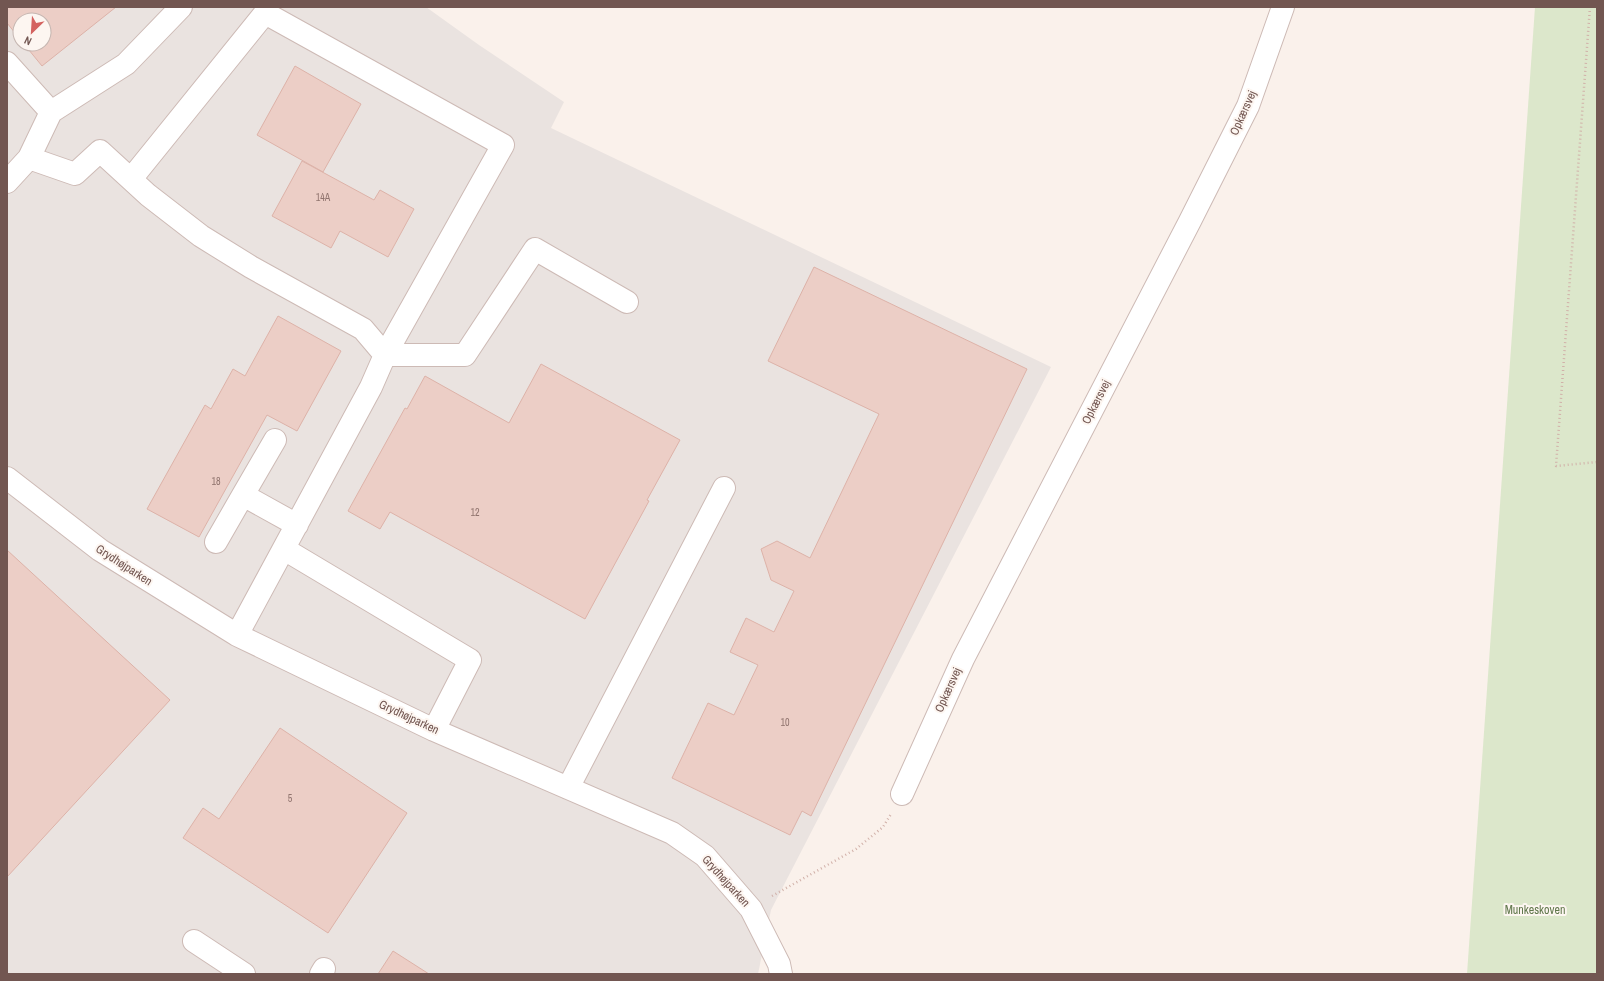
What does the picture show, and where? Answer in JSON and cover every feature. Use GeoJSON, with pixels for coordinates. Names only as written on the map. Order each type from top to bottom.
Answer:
{"type":"FeatureCollection","features":[{"type":"Feature","properties":{"kind":"street"},"geometry":{"type":"LineString","coordinates":[[7,182],[29,158],[51,112],[126,64],[181,7]]}},
{"type":"Feature","properties":{"kind":"street","name":"Opkærsvej"},"geometry":{"type":"LineString","coordinates":[[902,794],[963,658],[1190,221],[1248,106],[1283,7]]}},
{"type":"Feature","properties":{"kind":"street"},"geometry":{"type":"LineString","coordinates":[[130,179],[265,13],[503,145],[384,355],[371,387],[237,635]]}},
{"type":"Feature","properties":{"kind":"street"},"geometry":{"type":"LineString","coordinates":[[7,63],[51,112]]}},
{"type":"Feature","properties":{"kind":"street"},"geometry":{"type":"LineString","coordinates":[[29,158],[75,174],[100,151],[148,195],[202,236],[251,267],[363,329],[384,355]]}},
{"type":"Feature","properties":{"kind":"street"},"geometry":{"type":"LineString","coordinates":[[384,355],[465,354],[535,249],[627,302]]}},
{"type":"Feature","properties":{"kind":"street"},"geometry":{"type":"LineString","coordinates":[[216,542],[275,440]]}},
{"type":"Feature","properties":{"kind":"street","name":"Grydhøjparken"},"geometry":{"type":"LineString","coordinates":[[7,478],[100,550],[237,635],[434,730],[672,833],[705,856],[751,909],[779,964],[781,974]]}},
{"type":"Feature","properties":{"kind":"street"},"geometry":{"type":"LineString","coordinates":[[568,788],[724,488]]}},
{"type":"Feature","properties":{"kind":"street"},"geometry":{"type":"LineString","coordinates":[[243,495],[297,525]]}},
{"type":"Feature","properties":{"kind":"street"},"geometry":{"type":"LineString","coordinates":[[284,549],[470,660],[434,730]]}},
{"type":"Feature","properties":{"kind":"street"},"geometry":{"type":"LineString","coordinates":[[194,941],[244,974]]}},
{"type":"Feature","properties":{"kind":"path"},"geometry":{"type":"LineString","coordinates":[[1590,7],[1556,466],[1597,462]]}},
{"type":"Feature","properties":{"kind":"path"},"geometry":{"type":"LineString","coordinates":[[751,909],[856,849],[883,827],[902,794]]}},
{"type":"Feature","properties":{"kind":"shaded area"},"geometry":{"type":"Polygon","coordinates":[[[7,7],[426,7],[479,45],[564,102],[551,128],[1051,367],[771,910],[758,974],[7,974],[7,7]]]}},
{"type":"Feature","properties":{"kind":"green space","name":"Munkeskoven"},"geometry":{"type":"Polygon","coordinates":[[[1535,7],[1597,7],[1597,974],[1467,974],[1535,7]]]}},
{"type":"Feature","properties":{"kind":"building"},"geometry":{"type":"Polygon","coordinates":[[[7,7],[116,7],[42,66],[31,52],[52,52],[52,12],[12,12],[12,29],[7,23],[7,7]]]}},
{"type":"Feature","properties":{"kind":"building"},"geometry":{"type":"Polygon","coordinates":[[[295,66],[361,104],[323,172],[257,135],[295,66]]]}},
{"type":"Feature","properties":{"kind":"building"},"geometry":{"type":"Polygon","coordinates":[[[302,161],[374,200],[380,190],[414,209],[388,257],[340,231],[331,248],[272,216],[302,161]]]}},
{"type":"Feature","properties":{"kind":"building"},"geometry":{"type":"Polygon","coordinates":[[[814,267],[1027,369],[811,816],[802,811],[790,835],[672,778],[708,703],[734,715],[758,665],[730,652],[746,618],[774,632],[794,591],[771,580],[761,549],[777,541],[810,558],[879,414],[768,361],[814,267]]]}},
{"type":"Feature","properties":{"kind":"building"},"geometry":{"type":"Polygon","coordinates":[[[278,316],[341,351],[297,431],[267,415],[199,537],[147,509],[205,405],[211,409],[233,369],[245,376],[278,316]]]}},
{"type":"Feature","properties":{"kind":"building"},"geometry":{"type":"Polygon","coordinates":[[[541,364],[680,440],[647,500],[649,501],[585,619],[390,512],[380,529],[348,511],[405,408],[407,409],[425,376],[509,423],[541,364]]]}},
{"type":"Feature","properties":{"kind":"building"},"geometry":{"type":"Polygon","coordinates":[[[7,550],[170,700],[7,877],[7,550]]]}},
{"type":"Feature","properties":{"kind":"building"},"geometry":{"type":"Polygon","coordinates":[[[280,728],[407,813],[328,933],[183,838],[203,808],[219,819],[280,728]]]}},
{"type":"Feature","properties":{"kind":"building"},"geometry":{"type":"Polygon","coordinates":[[[393,951],[429,974],[378,974],[393,951]]]}}]}
